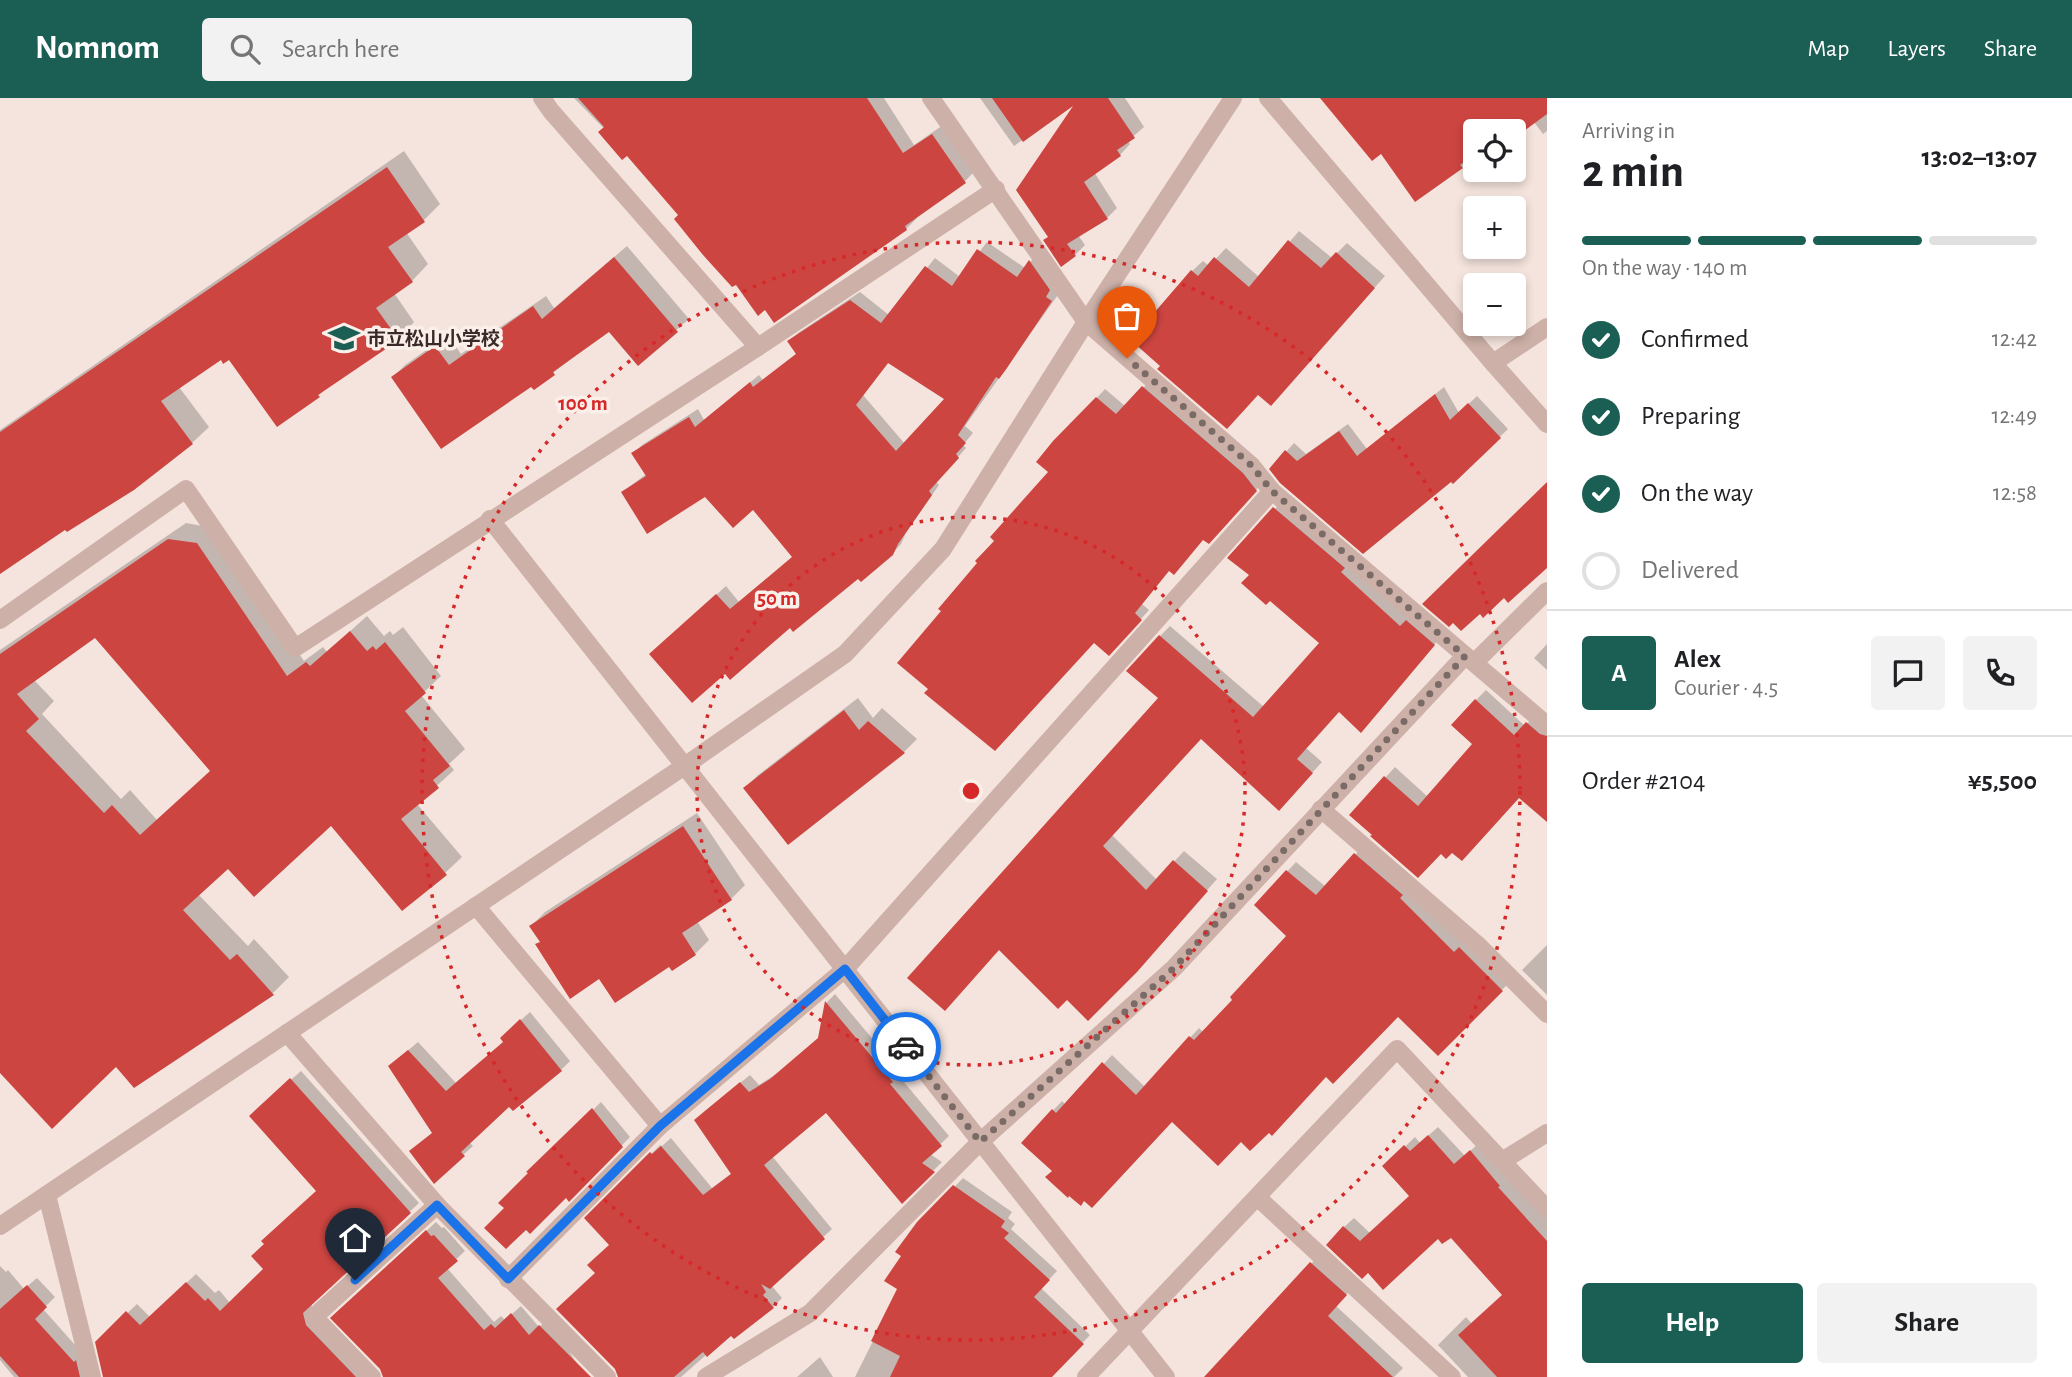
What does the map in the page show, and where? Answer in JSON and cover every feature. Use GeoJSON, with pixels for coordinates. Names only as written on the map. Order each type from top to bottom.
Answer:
{"type":"FeatureCollection","features":[{"type":"Feature","properties":{"kind":"street"},"geometry":{"type":"LineString","coordinates":[[542,98],[559,122],[758,347]]}},
{"type":"Feature","properties":{"kind":"street"},"geometry":{"type":"LineString","coordinates":[[931,98],[1086,322],[1251,465],[1272,491],[1547,725]]}},
{"type":"Feature","properties":{"kind":"street"},"geometry":{"type":"LineString","coordinates":[[0,1226],[686,765],[845,654],[943,549],[1086,322],[1233,98]]}},
{"type":"Feature","properties":{"kind":"street"},"geometry":{"type":"LineString","coordinates":[[1268,98],[1547,424]]}},
{"type":"Feature","properties":{"kind":"street"},"geometry":{"type":"LineString","coordinates":[[0,620],[186,489],[295,648],[996,189]]}},
{"type":"Feature","properties":{"kind":"street"},"geometry":{"type":"LineString","coordinates":[[1493,363],[1547,327]]}},
{"type":"Feature","properties":{"kind":"street"},"geometry":{"type":"LineString","coordinates":[[508,1279],[660,1126],[845,969],[1272,491]]}},
{"type":"Feature","properties":{"kind":"street"},"geometry":{"type":"LineString","coordinates":[[490,519],[1166,1377]]}},
{"type":"Feature","properties":{"kind":"street"},"geometry":{"type":"LineString","coordinates":[[706,1377],[810,1313],[980,1142],[1174,968],[1321,809],[1470,659],[1547,591]]}},
{"type":"Feature","properties":{"kind":"street"},"geometry":{"type":"LineString","coordinates":[[1321,809],[1479,946],[1547,1014]]}},
{"type":"Feature","properties":{"kind":"street"},"geometry":{"type":"LineString","coordinates":[[476,906],[660,1126]]}},
{"type":"Feature","properties":{"kind":"street"},"geometry":{"type":"LineString","coordinates":[[287,1033],[437,1205],[607,1377]]}},
{"type":"Feature","properties":{"kind":"street"},"geometry":{"type":"LineString","coordinates":[[1086,1377],[1397,1049],[1547,1209]]}},
{"type":"Feature","properties":{"kind":"street"},"geometry":{"type":"LineString","coordinates":[[1502,1161],[1547,1133]]}},
{"type":"Feature","properties":{"kind":"street"},"geometry":{"type":"LineString","coordinates":[[47,1195],[92,1377]]}},
{"type":"Feature","properties":{"kind":"street"},"geometry":{"type":"LineString","coordinates":[[1257,1197],[1452,1377]]}},
{"type":"Feature","properties":{"kind":"street"},"geometry":{"type":"LineString","coordinates":[[372,1377],[314,1317],[437,1205]]}},
{"type":"Feature","properties":{"kind":"building"},"geometry":{"type":"Polygon","coordinates":[[[578,98],[867,98],[903,153],[932,134],[966,183],[905,226],[907,230],[774,323],[765,310],[758,316],[736,285],[732,287],[703,255],[674,219],[678,215],[627,156],[622,160],[598,132],[604,127],[578,98]]]}},
{"type":"Feature","properties":{"kind":"building"},"geometry":{"type":"Polygon","coordinates":[[[992,98],[1108,98],[1135,138],[1117,150],[1121,156],[1084,182],[1108,219],[1067,244],[1076,256],[1061,267],[1043,240],[1048,237],[1016,190],[1073,106],[1023,142],[992,98]]]}},
{"type":"Feature","properties":{"kind":"building"},"geometry":{"type":"Polygon","coordinates":[[[1320,98],[1547,98],[1547,114],[1526,130],[1526,119],[1463,119],[1463,163],[1460,165],[1463,168],[1415,202],[1381,154],[1372,161],[1320,98]]]}},
{"type":"Feature","properties":{"kind":"building"},"geometry":{"type":"Polygon","coordinates":[[[387,167],[425,222],[388,247],[413,282],[376,308],[399,340],[318,395],[320,397],[277,427],[229,360],[223,364],[221,360],[161,401],[193,444],[134,490],[67,532],[65,530],[0,574],[0,432],[387,167]]]}},
{"type":"Feature","properties":{"kind":"building"},"geometry":{"type":"Polygon","coordinates":[[[1288,240],[1321,268],[1336,252],[1375,288],[1271,406],[1258,395],[1227,429],[1157,369],[1160,366],[1134,343],[1152,323],[1148,320],[1191,270],[1198,276],[1214,257],[1249,287],[1288,240]]]}},
{"type":"Feature","properties":{"kind":"building"},"geometry":{"type":"Polygon","coordinates":[[[977,249],[1017,277],[1029,260],[1050,290],[1046,297],[1052,301],[999,379],[996,377],[958,435],[966,443],[956,454],[959,458],[929,491],[932,495],[893,555],[861,582],[858,579],[793,632],[790,628],[730,680],[725,674],[692,703],[649,654],[716,594],[730,609],[792,557],[753,510],[733,528],[705,497],[647,534],[621,492],[646,476],[631,453],[689,417],[695,427],[750,382],[753,387],[796,354],[787,341],[850,300],[881,323],[925,266],[952,286],[977,249]],[[888,363],[856,405],[896,451],[944,399],[888,363]]]}},
{"type":"Feature","properties":{"kind":"building"},"geometry":{"type":"Polygon","coordinates":[[[614,257],[678,332],[638,366],[609,332],[553,372],[555,375],[534,390],[531,387],[441,449],[391,377],[435,346],[449,365],[533,306],[542,319],[614,257]]]}},
{"type":"Feature","properties":{"kind":"building"},"geometry":{"type":"Polygon","coordinates":[[[1142,386],[1243,473],[1257,491],[1209,544],[1203,540],[1174,575],[1169,571],[1135,613],[1142,620],[1109,656],[1094,643],[995,751],[924,693],[928,689],[897,663],[941,611],[938,609],[977,563],[975,561],[994,541],[990,537],[1048,472],[1036,462],[1053,441],[1096,397],[1116,414],[1142,386]]]}},
{"type":"Feature","properties":{"kind":"building"},"geometry":{"type":"Polygon","coordinates":[[[1435,394],[1450,420],[1468,403],[1501,438],[1453,484],[1451,482],[1363,554],[1280,483],[1269,469],[1285,450],[1297,461],[1339,431],[1357,456],[1435,394]]]}},
{"type":"Feature","properties":{"kind":"building"},"geometry":{"type":"Polygon","coordinates":[[[1547,482],[1547,568],[1508,603],[1504,598],[1483,618],[1480,614],[1461,631],[1453,623],[1449,627],[1422,604],[1547,482]]]}},
{"type":"Feature","properties":{"kind":"building"},"geometry":{"type":"Polygon","coordinates":[[[1273,507],[1345,568],[1341,572],[1400,626],[1406,620],[1435,645],[1361,733],[1339,712],[1297,759],[1313,773],[1279,811],[1201,739],[1103,846],[1146,890],[1173,860],[1208,891],[1137,972],[1088,1021],[1067,1000],[1058,1009],[999,950],[945,1011],[907,978],[1158,698],[1126,671],[1159,635],[1253,717],[1319,643],[1270,601],[1266,605],[1241,583],[1249,575],[1227,558],[1273,507]]]}},
{"type":"Feature","properties":{"kind":"building"},"geometry":{"type":"Polygon","coordinates":[[[168,539],[197,543],[287,676],[306,662],[310,666],[350,631],[367,651],[373,646],[376,650],[385,642],[426,693],[405,711],[450,766],[433,780],[439,788],[401,819],[447,875],[402,911],[331,826],[254,897],[228,869],[183,910],[230,960],[237,954],[274,995],[134,1088],[116,1067],[52,1129],[0,1073],[0,654],[168,539]],[[95,638],[17,694],[39,719],[26,731],[104,813],[112,805],[140,835],[210,771],[95,638]]]}},
{"type":"Feature","properties":{"kind":"building"},"geometry":{"type":"Polygon","coordinates":[[[1475,699],[1514,735],[1526,722],[1540,734],[1547,736],[1547,822],[1519,798],[1462,861],[1452,853],[1446,859],[1441,854],[1418,878],[1349,815],[1384,776],[1418,806],[1472,744],[1451,725],[1475,699]]]}},
{"type":"Feature","properties":{"kind":"building"},"geometry":{"type":"Polygon","coordinates":[[[844,710],[859,730],[868,721],[905,753],[788,845],[743,788],[844,710]]]}},
{"type":"Feature","properties":{"kind":"building"},"geometry":{"type":"Polygon","coordinates":[[[683,826],[732,900],[682,933],[696,955],[672,971],[669,967],[615,1003],[599,979],[570,999],[535,944],[540,942],[529,926],[683,826]]]}},
{"type":"Feature","properties":{"kind":"building"},"geometry":{"type":"Polygon","coordinates":[[[1354,853],[1403,895],[1400,898],[1454,952],[1459,947],[1503,991],[1438,1056],[1398,1017],[1333,1084],[1326,1077],[1272,1136],[1269,1133],[1250,1151],[1241,1142],[1218,1166],[1172,1122],[1092,1208],[1084,1201],[1081,1206],[1069,1196],[1068,1198],[1045,1177],[1052,1171],[1021,1143],[1052,1109],[1056,1113],[1102,1062],[1136,1095],[1189,1036],[1194,1040],[1232,1000],[1230,997],[1286,936],[1254,905],[1286,870],[1316,895],[1354,853]]]}},
{"type":"Feature","properties":{"kind":"building"},"geometry":{"type":"Polygon","coordinates":[[[825,1001],[942,1146],[922,1163],[935,1172],[902,1204],[826,1113],[764,1165],[825,1239],[770,1289],[761,1284],[766,1292],[763,1295],[774,1308],[734,1339],[731,1336],[707,1357],[703,1352],[674,1377],[618,1377],[615,1369],[556,1309],[595,1273],[587,1265],[609,1245],[584,1218],[650,1152],[652,1154],[661,1146],[703,1195],[731,1174],[694,1120],[740,1082],[749,1092],[770,1079],[818,1038],[825,1001]]]}},
{"type":"Feature","properties":{"kind":"building"},"geometry":{"type":"Polygon","coordinates":[[[520,1019],[562,1071],[513,1111],[509,1107],[461,1152],[465,1156],[434,1184],[409,1151],[432,1133],[388,1066],[408,1050],[446,1091],[503,1042],[500,1038],[520,1019]]]}},
{"type":"Feature","properties":{"kind":"building"},"geometry":{"type":"Polygon","coordinates":[[[290,1078],[411,1213],[303,1313],[306,1325],[356,1377],[103,1377],[95,1342],[126,1311],[140,1325],[186,1282],[205,1301],[208,1298],[220,1311],[263,1269],[251,1256],[264,1244],[261,1241],[316,1191],[249,1116],[290,1078]]]}},
{"type":"Feature","properties":{"kind":"building"},"geometry":{"type":"Polygon","coordinates":[[[592,1108],[623,1147],[569,1202],[566,1198],[530,1234],[526,1230],[506,1249],[484,1228],[504,1208],[498,1203],[592,1108]]]}},
{"type":"Feature","properties":{"kind":"building"},"geometry":{"type":"Polygon","coordinates":[[[1428,1135],[1454,1164],[1470,1150],[1500,1186],[1498,1187],[1547,1241],[1547,1377],[1497,1377],[1458,1335],[1502,1295],[1451,1238],[1442,1244],[1438,1239],[1383,1290],[1368,1273],[1362,1279],[1326,1245],[1343,1226],[1360,1241],[1409,1196],[1382,1166],[1404,1145],[1410,1151],[1428,1135]]]}},
{"type":"Feature","properties":{"kind":"building"},"geometry":{"type":"Polygon","coordinates":[[[953,1185],[1005,1221],[1001,1227],[1009,1233],[1004,1238],[1050,1280],[1034,1297],[1084,1344],[1052,1377],[890,1377],[900,1356],[871,1341],[897,1289],[884,1281],[901,1256],[895,1252],[917,1222],[953,1185]]]}},
{"type":"Feature","properties":{"kind":"building"},"geometry":{"type":"Polygon","coordinates":[[[426,1230],[458,1261],[438,1278],[484,1330],[491,1324],[495,1328],[511,1313],[529,1335],[539,1325],[591,1377],[383,1377],[380,1369],[330,1318],[426,1230]]]}},
{"type":"Feature","properties":{"kind":"building"},"geometry":{"type":"Polygon","coordinates":[[[1310,1262],[1347,1295],[1328,1316],[1393,1377],[1204,1377],[1310,1262]]]}},
{"type":"Feature","properties":{"kind":"building"},"geometry":{"type":"Polygon","coordinates":[[[27,1285],[47,1307],[35,1319],[74,1362],[76,1360],[80,1377],[19,1377],[0,1356],[0,1309],[27,1285]]]}},
{"type":"Feature","properties":{"kind":"way so far"},"geometry":{"type":"LineString","coordinates":[[906,1047],[980,1142],[1174,968],[1465,656],[1272,491],[1251,465],[1127,358]]}},
{"type":"Feature","properties":{"kind":"place","name":"市立松山小学校"},"geometry":{"type":"Point","coordinates":[344,338]}},
{"type":"Feature","properties":{"kind":"route"},"geometry":{"type":"LineString","coordinates":[[355,1280],[437,1205],[508,1279],[660,1126],[845,969],[906,1047]]}}]}
